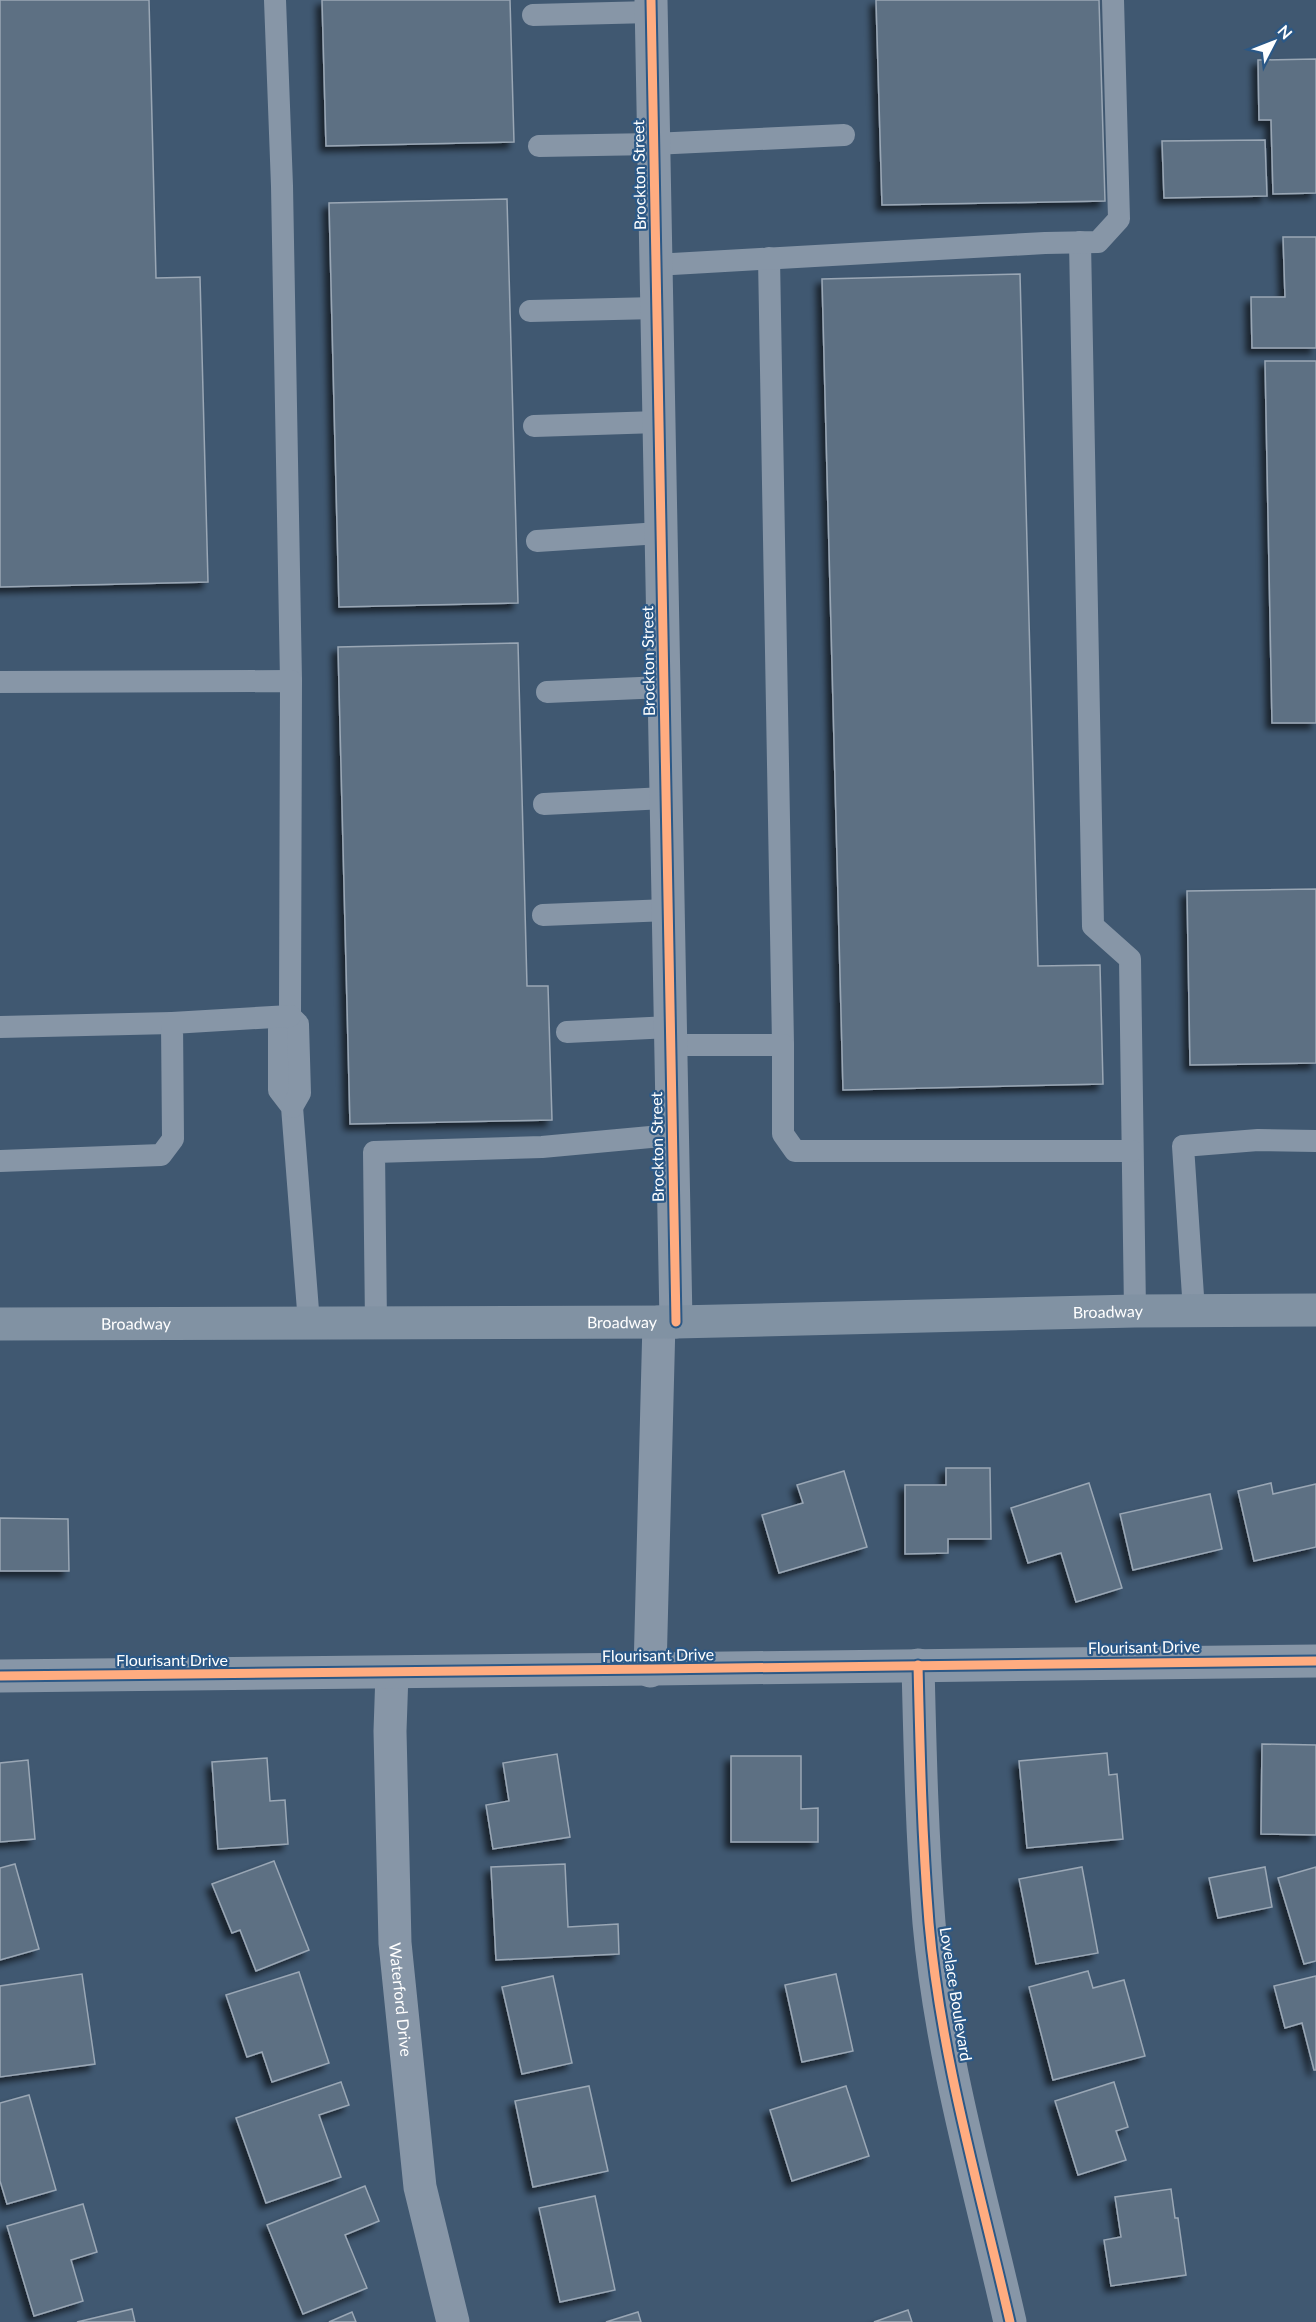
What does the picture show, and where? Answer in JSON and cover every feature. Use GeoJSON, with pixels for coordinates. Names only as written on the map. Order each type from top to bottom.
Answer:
{"type":"FeatureCollection","features":[{"type":"Feature","properties":{"kind":"main road","name":"Broadway"},"geometry":{"type":"LineString","coordinates":[[0,1324],[667,1322],[1135,1311],[1316,1310]]}},
{"type":"Feature","properties":{"kind":"street","name":"Brockton Street"},"geometry":{"type":"LineString","coordinates":[[650,1671],[667,1322],[672,1135],[651,6]]}},
{"type":"Feature","properties":{"kind":"street","name":"Flourisant Drive"},"geometry":{"type":"LineString","coordinates":[[0,1676],[650,1671],[918,1665],[1316,1661]]}},
{"type":"Feature","properties":{"kind":"street","name":"Lovelace Boulevard"},"geometry":{"type":"LineString","coordinates":[[918,1665],[929,1924],[948,2050],[1010,2322]]}},
{"type":"Feature","properties":{"kind":"street","name":"Waterford Drive"},"geometry":{"type":"LineString","coordinates":[[392,1673],[390,1731],[395,1943],[420,2187],[453,2322]]}},
{"type":"Feature","properties":{"kind":"lane"},"geometry":{"type":"LineString","coordinates":[[274,0],[282,186],[291,681],[290,1016],[279,1029],[279,1090],[292,1107],[309,1323]]}},
{"type":"Feature","properties":{"kind":"lane"},"geometry":{"type":"LineString","coordinates":[[655,265],[1098,242],[1119,219],[1113,0]]}},
{"type":"Feature","properties":{"kind":"lane"},"geometry":{"type":"LineString","coordinates":[[533,15],[651,6]]}},
{"type":"Feature","properties":{"kind":"lane"},"geometry":{"type":"LineString","coordinates":[[539,146],[653,144],[844,135]]}},
{"type":"Feature","properties":{"kind":"lane"},"geometry":{"type":"LineString","coordinates":[[1080,242],[1094,926],[1130,959],[1135,1311]]}},
{"type":"Feature","properties":{"kind":"lane"},"geometry":{"type":"LineString","coordinates":[[769,258],[783,1134],[795,1151],[1132,1151]]}},
{"type":"Feature","properties":{"kind":"lane"},"geometry":{"type":"LineString","coordinates":[[530,311],[656,308]]}},
{"type":"Feature","properties":{"kind":"lane"},"geometry":{"type":"LineString","coordinates":[[534,426],[658,422]]}},
{"type":"Feature","properties":{"kind":"lane"},"geometry":{"type":"LineString","coordinates":[[537,541],[660,533]]}},
{"type":"Feature","properties":{"kind":"lane"},"geometry":{"type":"LineString","coordinates":[[0,682],[291,681]]}},
{"type":"Feature","properties":{"kind":"lane"},"geometry":{"type":"LineString","coordinates":[[547,692],[663,687]]}},
{"type":"Feature","properties":{"kind":"lane"},"geometry":{"type":"LineString","coordinates":[[544,804],[665,798]]}},
{"type":"Feature","properties":{"kind":"lane"},"geometry":{"type":"LineString","coordinates":[[543,915],[668,910]]}},
{"type":"Feature","properties":{"kind":"lane"},"geometry":{"type":"LineString","coordinates":[[0,1027],[172,1023],[290,1016]]}},
{"type":"Feature","properties":{"kind":"lane"},"geometry":{"type":"LineString","coordinates":[[0,1161],[162,1155],[173,1138],[172,1023]]}},
{"type":"Feature","properties":{"kind":"lane"},"geometry":{"type":"LineString","coordinates":[[567,1032],[670,1036],[783,1045]]}},
{"type":"Feature","properties":{"kind":"lane"},"geometry":{"type":"LineString","coordinates":[[376,1323],[374,1152],[542,1147],[672,1135]]}},
{"type":"Feature","properties":{"kind":"lane"},"geometry":{"type":"LineString","coordinates":[[1194,1311],[1183,1146],[1258,1140],[1316,1141]]}},
{"type":"Feature","properties":{"kind":"building"},"geometry":{"type":"Polygon","coordinates":[[[0,0],[149,0],[156,278],[200,277],[208,582],[0,587],[0,0]]]}},
{"type":"Feature","properties":{"kind":"building"},"geometry":{"type":"Polygon","coordinates":[[[322,0],[510,0],[514,142],[326,146],[322,0]]]}},
{"type":"Feature","properties":{"kind":"building"},"geometry":{"type":"Polygon","coordinates":[[[876,0],[1099,0],[1105,201],[882,205],[876,0]]]}},
{"type":"Feature","properties":{"kind":"building"},"geometry":{"type":"Polygon","coordinates":[[[1316,59],[1316,193],[1273,194],[1271,120],[1259,120],[1258,60],[1316,59]]]}},
{"type":"Feature","properties":{"kind":"building"},"geometry":{"type":"Polygon","coordinates":[[[1265,140],[1267,196],[1164,198],[1162,141],[1265,140]]]}},
{"type":"Feature","properties":{"kind":"building"},"geometry":{"type":"Polygon","coordinates":[[[507,199],[518,603],[339,607],[329,203],[507,199]]]}},
{"type":"Feature","properties":{"kind":"building"},"geometry":{"type":"Polygon","coordinates":[[[1283,237],[1316,237],[1316,348],[1252,348],[1251,297],[1285,297],[1283,237]]]}},
{"type":"Feature","properties":{"kind":"building"},"geometry":{"type":"Polygon","coordinates":[[[1020,274],[1038,966],[1100,965],[1103,1084],[843,1090],[822,279],[1020,274]]]}},
{"type":"Feature","properties":{"kind":"building"},"geometry":{"type":"Polygon","coordinates":[[[1265,361],[1316,361],[1316,723],[1272,723],[1265,361]]]}},
{"type":"Feature","properties":{"kind":"building"},"geometry":{"type":"Polygon","coordinates":[[[518,643],[527,986],[548,986],[552,1120],[350,1124],[338,647],[518,643]]]}},
{"type":"Feature","properties":{"kind":"building"},"geometry":{"type":"Polygon","coordinates":[[[1316,889],[1316,1063],[1190,1065],[1187,891],[1316,889]]]}},
{"type":"Feature","properties":{"kind":"building"},"geometry":{"type":"Polygon","coordinates":[[[946,1468],[990,1468],[991,1539],[948,1539],[948,1553],[905,1554],[905,1485],[946,1485],[946,1468]]]}},
{"type":"Feature","properties":{"kind":"building"},"geometry":{"type":"Polygon","coordinates":[[[844,1471],[867,1547],[779,1573],[762,1515],[803,1503],[797,1485],[844,1471]]]}},
{"type":"Feature","properties":{"kind":"building"},"geometry":{"type":"Polygon","coordinates":[[[1089,1483],[1122,1588],[1076,1602],[1061,1553],[1028,1563],[1011,1508],[1089,1483]]]}},
{"type":"Feature","properties":{"kind":"building"},"geometry":{"type":"Polygon","coordinates":[[[1271,1483],[1273,1494],[1316,1484],[1316,1547],[1254,1561],[1238,1491],[1271,1483]]]}},
{"type":"Feature","properties":{"kind":"building"},"geometry":{"type":"Polygon","coordinates":[[[1210,1494],[1222,1549],[1133,1570],[1120,1514],[1210,1494]]]}},
{"type":"Feature","properties":{"kind":"building"},"geometry":{"type":"Polygon","coordinates":[[[0,1518],[68,1519],[69,1571],[0,1571],[0,1518]]]}},
{"type":"Feature","properties":{"kind":"building"},"geometry":{"type":"Polygon","coordinates":[[[1262,1744],[1316,1745],[1316,1835],[1261,1834],[1262,1744]]]}},
{"type":"Feature","properties":{"kind":"building"},"geometry":{"type":"Polygon","coordinates":[[[1107,1753],[1109,1775],[1117,1774],[1123,1839],[1027,1848],[1019,1761],[1107,1753]]]}},
{"type":"Feature","properties":{"kind":"building"},"geometry":{"type":"Polygon","coordinates":[[[557,1754],[570,1837],[493,1849],[486,1805],[509,1801],[503,1763],[557,1754]]]}},
{"type":"Feature","properties":{"kind":"building"},"geometry":{"type":"Polygon","coordinates":[[[731,1756],[801,1756],[801,1809],[818,1808],[818,1842],[731,1842],[731,1756]]]}},
{"type":"Feature","properties":{"kind":"building"},"geometry":{"type":"Polygon","coordinates":[[[267,1758],[270,1801],[285,1800],[288,1844],[218,1849],[212,1762],[267,1758]]]}},
{"type":"Feature","properties":{"kind":"building"},"geometry":{"type":"Polygon","coordinates":[[[28,1760],[35,1839],[0,1842],[0,1763],[28,1760]]]}},
{"type":"Feature","properties":{"kind":"building"},"geometry":{"type":"Polygon","coordinates":[[[274,1861],[309,1950],[256,1971],[240,1930],[232,1933],[212,1884],[274,1861]]]}},
{"type":"Feature","properties":{"kind":"building"},"geometry":{"type":"Polygon","coordinates":[[[15,1864],[39,1949],[0,1960],[0,1868],[15,1864]]]}},
{"type":"Feature","properties":{"kind":"building"},"geometry":{"type":"Polygon","coordinates":[[[565,1864],[568,1927],[618,1924],[619,1954],[496,1960],[491,1867],[565,1864]]]}},
{"type":"Feature","properties":{"kind":"building"},"geometry":{"type":"Polygon","coordinates":[[[1082,1867],[1098,1953],[1036,1964],[1019,1879],[1082,1867]]]}},
{"type":"Feature","properties":{"kind":"building"},"geometry":{"type":"Polygon","coordinates":[[[1265,1867],[1272,1907],[1218,1918],[1209,1878],[1265,1867]]]}},
{"type":"Feature","properties":{"kind":"building"},"geometry":{"type":"Polygon","coordinates":[[[1316,1867],[1316,1961],[1304,1964],[1278,1878],[1316,1867]]]}},
{"type":"Feature","properties":{"kind":"building"},"geometry":{"type":"Polygon","coordinates":[[[1088,1971],[1093,1988],[1124,1980],[1145,2056],[1053,2080],[1029,1987],[1088,1971]]]}},
{"type":"Feature","properties":{"kind":"building"},"geometry":{"type":"Polygon","coordinates":[[[299,1972],[329,2063],[272,2082],[262,2052],[247,2057],[226,1995],[299,1972]]]}},
{"type":"Feature","properties":{"kind":"building"},"geometry":{"type":"Polygon","coordinates":[[[82,1974],[95,2064],[0,2077],[0,1986],[82,1974]]]}},
{"type":"Feature","properties":{"kind":"building"},"geometry":{"type":"Polygon","coordinates":[[[836,1974],[853,2051],[802,2062],[785,1985],[836,1974]]]}},
{"type":"Feature","properties":{"kind":"building"},"geometry":{"type":"Polygon","coordinates":[[[553,1976],[572,2063],[522,2074],[502,1987],[553,1976]]]}},
{"type":"Feature","properties":{"kind":"building"},"geometry":{"type":"Polygon","coordinates":[[[1316,1976],[1316,2070],[1314,2070],[1302,2023],[1285,2028],[1274,1986],[1316,1976]]]}},
{"type":"Feature","properties":{"kind":"building"},"geometry":{"type":"Polygon","coordinates":[[[341,2082],[349,2105],[319,2115],[341,2177],[266,2203],[236,2118],[341,2082]]]}},
{"type":"Feature","properties":{"kind":"building"},"geometry":{"type":"Polygon","coordinates":[[[1114,2082],[1128,2127],[1116,2131],[1126,2160],[1078,2175],[1055,2101],[1114,2082]]]}},
{"type":"Feature","properties":{"kind":"building"},"geometry":{"type":"Polygon","coordinates":[[[589,2086],[608,2171],[533,2187],[515,2101],[589,2086]]]}},
{"type":"Feature","properties":{"kind":"building"},"geometry":{"type":"Polygon","coordinates":[[[846,2086],[869,2156],[792,2181],[770,2110],[846,2086]]]}},
{"type":"Feature","properties":{"kind":"building"},"geometry":{"type":"Polygon","coordinates":[[[29,2095],[56,2190],[7,2204],[0,2181],[0,2103],[29,2095]]]}},
{"type":"Feature","properties":{"kind":"building"},"geometry":{"type":"Polygon","coordinates":[[[365,2186],[379,2221],[345,2235],[367,2288],[303,2314],[267,2225],[365,2186]]]}},
{"type":"Feature","properties":{"kind":"building"},"geometry":{"type":"Polygon","coordinates":[[[1171,2189],[1175,2218],[1178,2218],[1186,2275],[1111,2286],[1104,2240],[1121,2237],[1115,2197],[1171,2189]]]}},
{"type":"Feature","properties":{"kind":"building"},"geometry":{"type":"Polygon","coordinates":[[[595,2196],[615,2290],[560,2302],[539,2208],[595,2196]]]}},
{"type":"Feature","properties":{"kind":"building"},"geometry":{"type":"Polygon","coordinates":[[[83,2204],[97,2252],[71,2260],[83,2301],[34,2316],[7,2226],[83,2204]]]}},
{"type":"Feature","properties":{"kind":"building"},"geometry":{"type":"Polygon","coordinates":[[[132,2309],[135,2322],[77,2322],[132,2309]]]}},
{"type":"Feature","properties":{"kind":"building"},"geometry":{"type":"Polygon","coordinates":[[[908,2310],[912,2322],[874,2322],[908,2310]]]}},
{"type":"Feature","properties":{"kind":"building"},"geometry":{"type":"Polygon","coordinates":[[[352,2312],[356,2322],[329,2322],[352,2312]]]}},
{"type":"Feature","properties":{"kind":"building"},"geometry":{"type":"Polygon","coordinates":[[[638,2312],[641,2322],[606,2322],[638,2312]]]}},
{"type":"Feature","properties":{"kind":"cycle path"},"geometry":{"type":"LineString","coordinates":[[651,0],[676,1322]]}},
{"type":"Feature","properties":{"kind":"cycle path"},"geometry":{"type":"LineString","coordinates":[[0,1676],[1316,1661]]}},
{"type":"Feature","properties":{"kind":"cycle path"},"geometry":{"type":"LineString","coordinates":[[918,1665],[929,1923],[942,2024],[1010,2322]]}}]}
